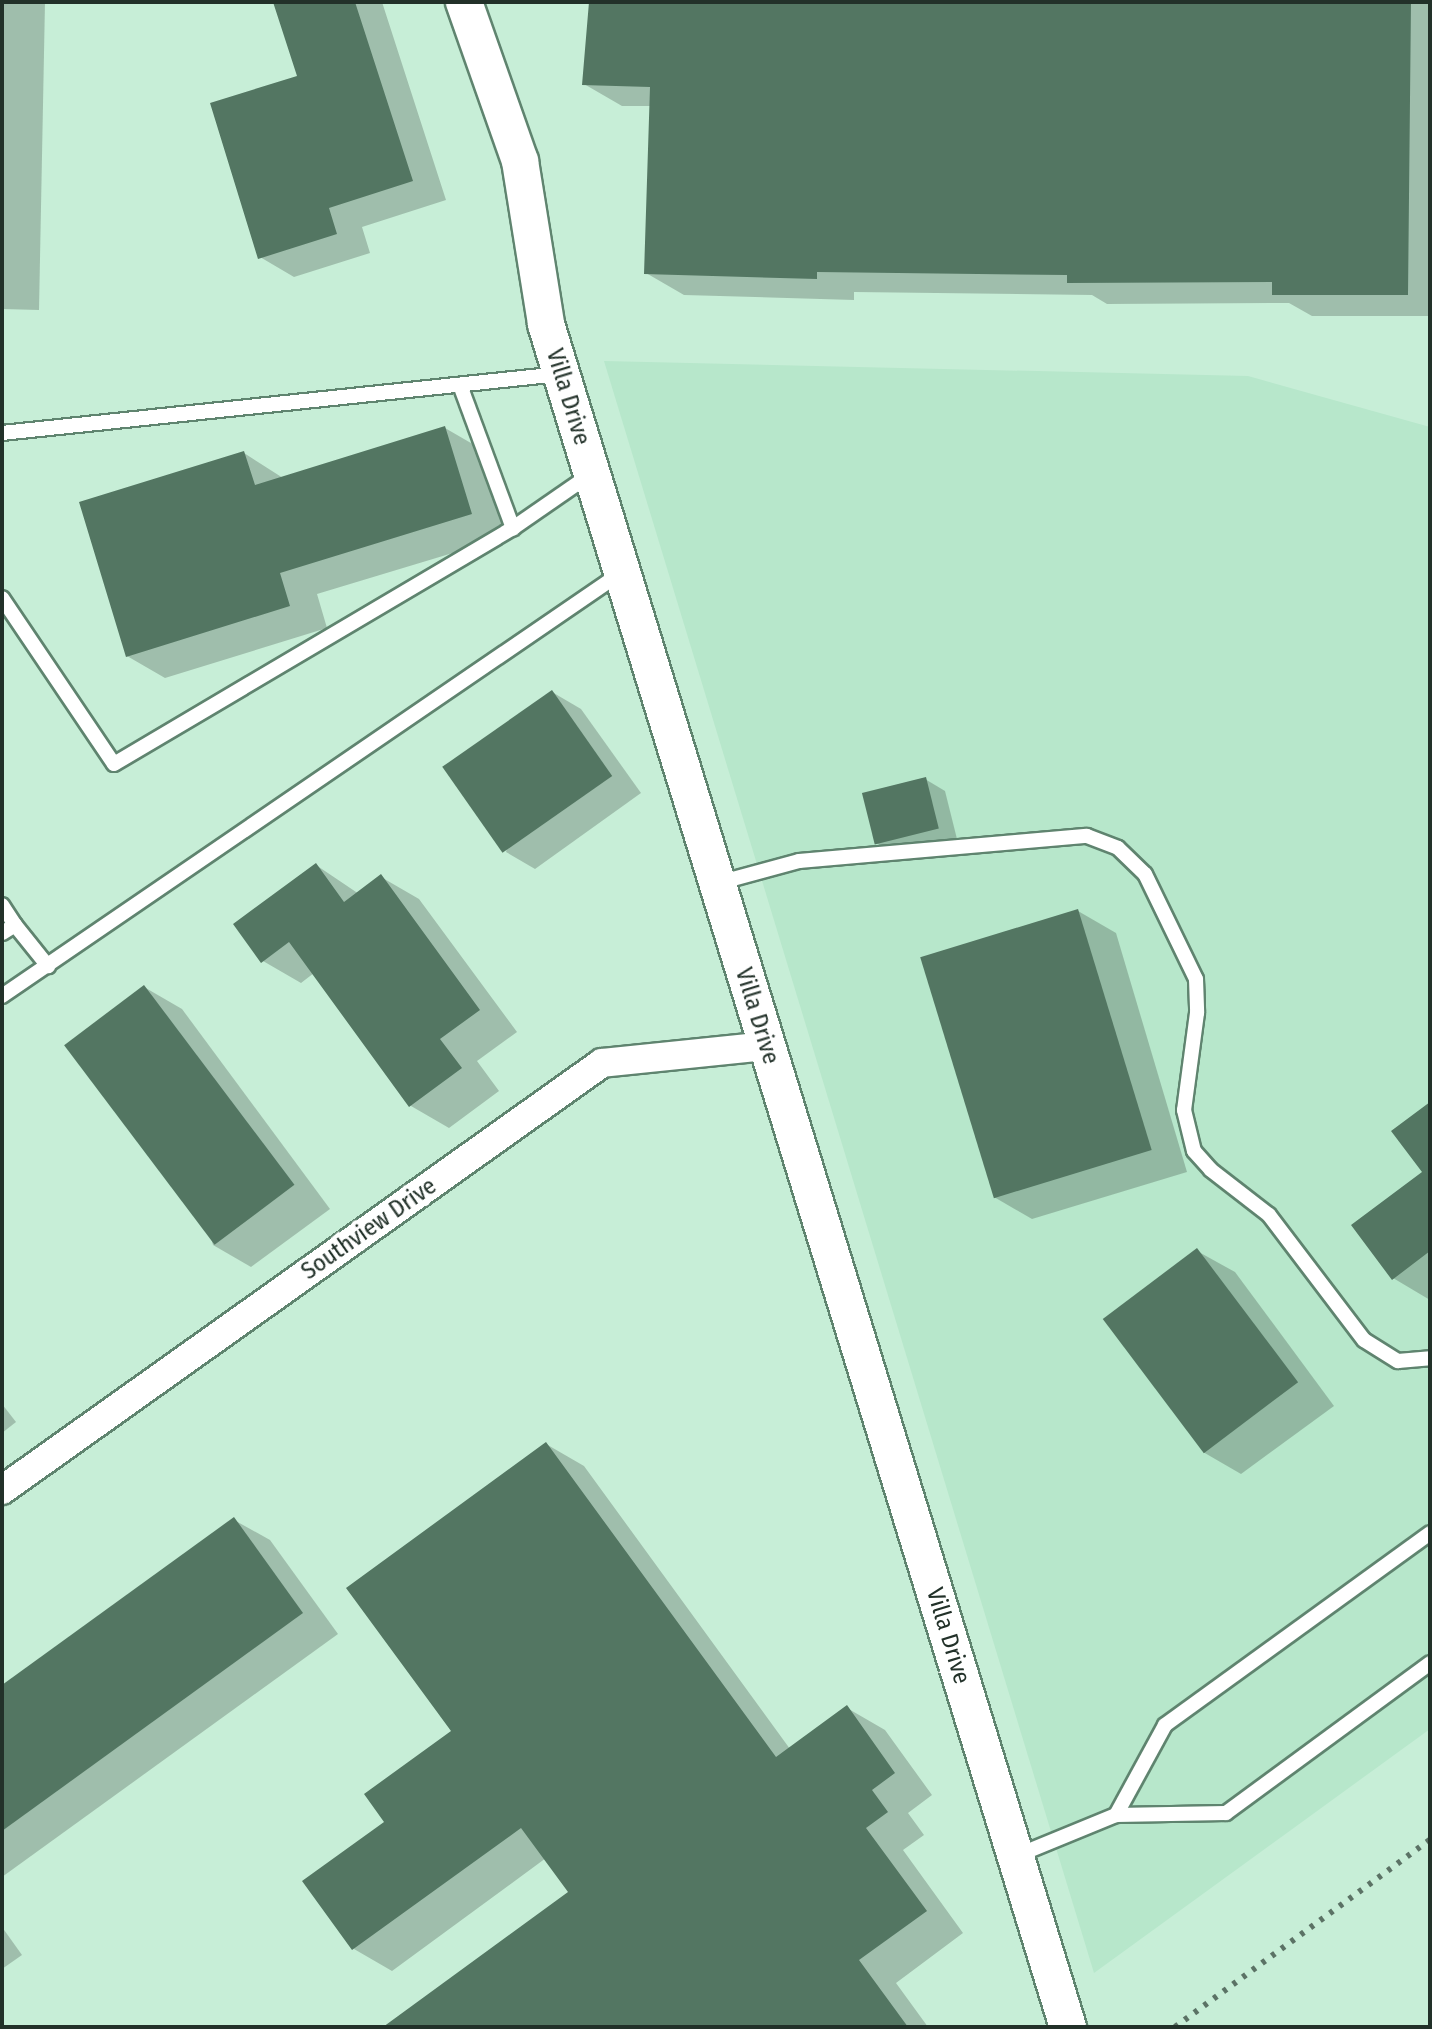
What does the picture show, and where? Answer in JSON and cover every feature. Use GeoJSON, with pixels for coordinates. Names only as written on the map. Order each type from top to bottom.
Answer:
{"type":"FeatureCollection","features":[{"type":"Feature","properties":{"kind":"street","name":"Villa Drive"},"geometry":{"type":"LineString","coordinates":[[464,2],[520,161],[546,324],[1068,2027]]}},
{"type":"Feature","properties":{"kind":"street","name":"Southview Drive"},"geometry":{"type":"LineString","coordinates":[[2,1490],[602,1063],[766,1046]]}},
{"type":"Feature","properties":{"kind":"lane"},"geometry":{"type":"LineString","coordinates":[[2,433],[424,384],[460,385],[561,374]]}},
{"type":"Feature","properties":{"kind":"lane"},"geometry":{"type":"LineString","coordinates":[[460,385],[513,528]]}},
{"type":"Feature","properties":{"kind":"lane"},"geometry":{"type":"LineString","coordinates":[[2,598],[114,764],[513,528],[591,474]]}},
{"type":"Feature","properties":{"kind":"lane"},"geometry":{"type":"LineString","coordinates":[[2,996],[622,573]]}},
{"type":"Feature","properties":{"kind":"lane"},"geometry":{"type":"LineString","coordinates":[[717,883],[799,861],[1087,836],[1118,848],[1145,874],[1174,924],[1196,979],[1197,1013],[1184,1110],[1194,1151],[1211,1170],[1269,1215],[1364,1340],[1398,1361],[1430,1358]]}},
{"type":"Feature","properties":{"kind":"lane"},"geometry":{"type":"LineString","coordinates":[[2,905],[8,929],[48,966]]}},
{"type":"Feature","properties":{"kind":"lane"},"geometry":{"type":"LineString","coordinates":[[1116,1815],[1165,1725],[1430,1533]]}},
{"type":"Feature","properties":{"kind":"lane"},"geometry":{"type":"LineString","coordinates":[[1016,1856],[1116,1815],[1226,1813],[1430,1663]]}},
{"type":"Feature","properties":{"kind":"shaded area"},"geometry":{"type":"Polygon","coordinates":[[[604,361],[1248,376],[1430,427],[1430,1729],[1094,1973],[604,361]]]}},
{"type":"Feature","properties":{"kind":"building"},"geometry":{"type":"Polygon","coordinates":[[[273,2],[355,2],[413,181],[329,208],[337,234],[258,259],[210,103],[297,76],[273,2]]]}},
{"type":"Feature","properties":{"kind":"building"},"geometry":{"type":"Polygon","coordinates":[[[589,2],[1411,2],[1408,295],[1272,295],[1272,282],[1067,283],[1067,275],[817,272],[817,279],[644,274],[650,87],[582,85],[589,2]]]}},
{"type":"Feature","properties":{"kind":"building"},"geometry":{"type":"Polygon","coordinates":[[[445,426],[472,514],[280,573],[290,606],[126,657],[79,502],[244,451],[255,485],[445,426]]]}},
{"type":"Feature","properties":{"kind":"building"},"geometry":{"type":"Polygon","coordinates":[[[552,690],[612,776],[502,853],[442,767],[552,690]]]}},
{"type":"Feature","properties":{"kind":"building"},"geometry":{"type":"Polygon","coordinates":[[[926,777],[939,828],[875,844],[862,793],[926,777]]]}},
{"type":"Feature","properties":{"kind":"building"},"geometry":{"type":"Polygon","coordinates":[[[316,863],[344,902],[381,874],[480,1010],[440,1039],[462,1068],[409,1107],[289,942],[261,963],[233,924],[316,863]]]}},
{"type":"Feature","properties":{"kind":"building"},"geometry":{"type":"Polygon","coordinates":[[[1078,909],[1152,1150],[994,1198],[920,957],[1078,909]]]}},
{"type":"Feature","properties":{"kind":"building"},"geometry":{"type":"Polygon","coordinates":[[[144,985],[294,1185],[215,1245],[64,1045],[144,985]]]}},
{"type":"Feature","properties":{"kind":"building"},"geometry":{"type":"Polygon","coordinates":[[[1430,1102],[1430,1251],[1392,1280],[1351,1225],[1422,1172],[1391,1131],[1430,1102]]]}},
{"type":"Feature","properties":{"kind":"building"},"geometry":{"type":"Polygon","coordinates":[[[1197,1248],[1298,1382],[1204,1453],[1103,1319],[1197,1248]]]}},
{"type":"Feature","properties":{"kind":"building"},"geometry":{"type":"Polygon","coordinates":[[[546,1442],[776,1757],[847,1705],[895,1773],[872,1790],[888,1812],[866,1828],[927,1911],[859,1960],[908,2027],[383,2027],[568,1892],[521,1828],[352,1950],[302,1881],[384,1822],[364,1794],[451,1731],[346,1588],[546,1442]]]}},
{"type":"Feature","properties":{"kind":"building"},"geometry":{"type":"Polygon","coordinates":[[[234,1517],[303,1613],[2,1831],[2,1685],[234,1517]]]}},
{"type":"Feature","properties":{"kind":"railway"},"geometry":{"type":"LineString","coordinates":[[1175,2027],[1430,1840]]}}]}
